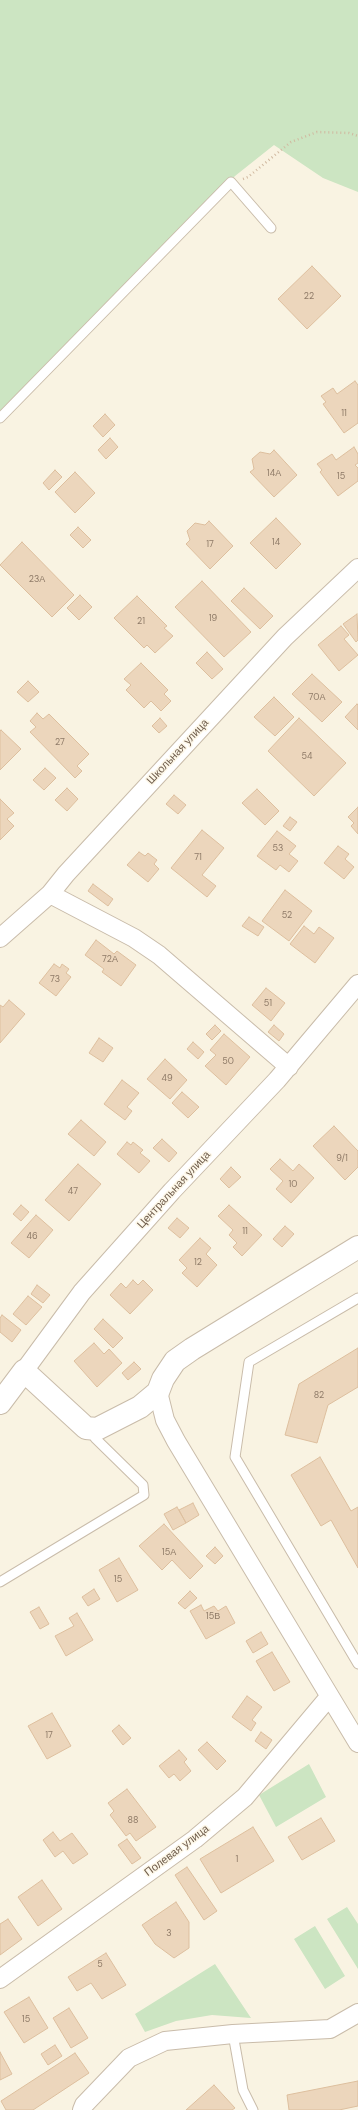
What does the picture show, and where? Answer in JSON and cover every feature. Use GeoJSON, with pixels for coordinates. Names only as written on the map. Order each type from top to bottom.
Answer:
{"type":"FeatureCollection","features":[{"type":"Feature","properties":{"kind":"street","name":"Школьная улица"},"geometry":{"type":"LineString","coordinates":[[0,938],[50,894],[71,868],[285,637],[358,568]]}},
{"type":"Feature","properties":{"kind":"street"},"geometry":{"type":"LineString","coordinates":[[50,894],[134,938],[159,955],[289,1067]]}},
{"type":"Feature","properties":{"kind":"street","name":"Центральная улица"},"geometry":{"type":"LineString","coordinates":[[0,1404],[82,1292],[172,1191],[289,1067],[358,984]]}},
{"type":"Feature","properties":{"kind":"street"},"geometry":{"type":"LineString","coordinates":[[24,1371],[86,1428],[97,1429],[136,1410],[158,1392],[163,1379],[175,1361],[192,1349],[358,1247]]}},
{"type":"Feature","properties":{"kind":"street"},"geometry":{"type":"LineString","coordinates":[[158,1392],[165,1420],[176,1441],[358,1743]]}},
{"type":"Feature","properties":{"kind":"street","name":"Полевая улица"},"geometry":{"type":"LineString","coordinates":[[0,1979],[195,1839],[245,1796],[329,1697]]}},
{"type":"Feature","properties":{"kind":"street"},"geometry":{"type":"LineString","coordinates":[[82,2110],[84,2104],[129,2058],[165,2042],[233,2034],[330,2029],[358,2013]]}},
{"type":"Feature","properties":{"kind":"lane"},"geometry":{"type":"LineString","coordinates":[[0,418],[231,182],[271,228]]}},
{"type":"Feature","properties":{"kind":"lane"},"geometry":{"type":"LineString","coordinates":[[358,1298],[249,1362],[235,1456],[358,1664]]}},
{"type":"Feature","properties":{"kind":"lane"},"geometry":{"type":"LineString","coordinates":[[0,1582],[144,1495],[143,1485],[95,1438],[97,1429]]}},
{"type":"Feature","properties":{"kind":"lane"},"geometry":{"type":"LineString","coordinates":[[233,2034],[243,2090],[253,2110]]}},
{"type":"Feature","properties":{"kind":"path"},"geometry":{"type":"LineString","coordinates":[[231,182],[248,177],[291,142],[317,132],[349,133],[358,136]]}},
{"type":"Feature","properties":{"kind":"green space"},"geometry":{"type":"Polygon","coordinates":[[[0,0],[358,0],[358,192],[323,178],[274,145],[235,176],[0,414],[0,0]]]}},
{"type":"Feature","properties":{"kind":"green space"},"geometry":{"type":"Polygon","coordinates":[[[309,1764],[326,1797],[276,1827],[259,1795],[309,1764]]]}},
{"type":"Feature","properties":{"kind":"green space"},"geometry":{"type":"Polygon","coordinates":[[[347,1907],[358,1924],[358,1969],[327,1919],[347,1907]]]}},
{"type":"Feature","properties":{"kind":"green space"},"geometry":{"type":"Polygon","coordinates":[[[315,1926],[345,1976],[325,1989],[294,1939],[315,1926]]]}},
{"type":"Feature","properties":{"kind":"green space"},"geometry":{"type":"Polygon","coordinates":[[[215,1964],[251,2018],[212,2015],[176,2021],[145,2032],[135,2014],[215,1964]]]}},
{"type":"Feature","properties":{"kind":"building"},"geometry":{"type":"Polygon","coordinates":[[[312,266],[341,296],[307,329],[278,299],[312,266]]]}},
{"type":"Feature","properties":{"kind":"building"},"geometry":{"type":"Polygon","coordinates":[[[355,381],[358,385],[358,423],[344,433],[323,404],[326,402],[321,396],[333,388],[337,394],[355,381]]]}},
{"type":"Feature","properties":{"kind":"building"},"geometry":{"type":"Polygon","coordinates":[[[105,414],[115,425],[103,437],[93,426],[105,414]]]}},
{"type":"Feature","properties":{"kind":"building"},"geometry":{"type":"Polygon","coordinates":[[[110,438],[118,447],[106,459],[98,450],[110,438]]]}},
{"type":"Feature","properties":{"kind":"building"},"geometry":{"type":"Polygon","coordinates":[[[354,447],[358,454],[358,463],[355,465],[358,468],[358,481],[338,496],[320,472],[322,470],[317,464],[332,454],[336,460],[354,447]]]}},
{"type":"Feature","properties":{"kind":"building"},"geometry":{"type":"Polygon","coordinates":[[[274,450],[297,475],[274,497],[250,472],[254,469],[252,459],[260,452],[270,454],[274,450]]]}},
{"type":"Feature","properties":{"kind":"building"},"geometry":{"type":"Polygon","coordinates":[[[55,470],[62,477],[49,490],[43,483],[55,470]]]}},
{"type":"Feature","properties":{"kind":"building"},"geometry":{"type":"Polygon","coordinates":[[[75,472],[95,493],[75,513],[55,492],[75,472]]]}},
{"type":"Feature","properties":{"kind":"building"},"geometry":{"type":"Polygon","coordinates":[[[276,518],[301,544],[276,569],[250,543],[276,518]]]}},
{"type":"Feature","properties":{"kind":"building"},"geometry":{"type":"Polygon","coordinates":[[[209,521],[233,546],[210,569],[186,544],[190,540],[187,531],[195,523],[205,525],[209,521]]]}},
{"type":"Feature","properties":{"kind":"building"},"geometry":{"type":"Polygon","coordinates":[[[78,527],[91,540],[83,548],[70,535],[78,527]]]}},
{"type":"Feature","properties":{"kind":"building"},"geometry":{"type":"Polygon","coordinates":[[[22,542],[74,595],[52,617],[0,565],[22,542]]]}},
{"type":"Feature","properties":{"kind":"building"},"geometry":{"type":"Polygon","coordinates":[[[202,581],[251,632],[224,657],[175,607],[202,581]]]}},
{"type":"Feature","properties":{"kind":"building"},"geometry":{"type":"Polygon","coordinates":[[[244,588],[273,616],[260,629],[231,601],[244,588]]]}},
{"type":"Feature","properties":{"kind":"building"},"geometry":{"type":"Polygon","coordinates":[[[80,595],[92,607],[79,620],[67,608],[80,595]]]}},
{"type":"Feature","properties":{"kind":"building"},"geometry":{"type":"Polygon","coordinates":[[[137,596],[167,626],[164,628],[173,636],[155,653],[147,645],[144,648],[114,618],[137,596]]]}},
{"type":"Feature","properties":{"kind":"building"},"geometry":{"type":"Polygon","coordinates":[[[357,614],[358,640],[356,642],[343,624],[357,614]]]}},
{"type":"Feature","properties":{"kind":"building"},"geometry":{"type":"Polygon","coordinates":[[[341,626],[349,635],[344,639],[358,655],[339,671],[318,645],[341,626]]]}},
{"type":"Feature","properties":{"kind":"building"},"geometry":{"type":"Polygon","coordinates":[[[207,652],[223,669],[212,679],[196,663],[207,652]]]}},
{"type":"Feature","properties":{"kind":"building"},"geometry":{"type":"Polygon","coordinates":[[[141,663],[168,690],[164,694],[171,701],[161,711],[151,701],[144,708],[126,690],[131,685],[124,679],[141,663]]]}},
{"type":"Feature","properties":{"kind":"building"},"geometry":{"type":"Polygon","coordinates":[[[312,674],[342,702],[322,722],[292,694],[312,674]]]}},
{"type":"Feature","properties":{"kind":"building"},"geometry":{"type":"Polygon","coordinates":[[[28,681],[39,692],[28,702],[17,692],[28,681]]]}},
{"type":"Feature","properties":{"kind":"building"},"geometry":{"type":"Polygon","coordinates":[[[274,697],[294,717],[275,736],[254,717],[274,697]]]}},
{"type":"Feature","properties":{"kind":"building"},"geometry":{"type":"Polygon","coordinates":[[[357,704],[358,705],[358,730],[345,717],[357,704]]]}},
{"type":"Feature","properties":{"kind":"building"},"geometry":{"type":"Polygon","coordinates":[[[37,713],[43,719],[49,714],[89,754],[77,766],[82,771],[75,778],[30,732],[36,727],[30,721],[37,713]]]}},
{"type":"Feature","properties":{"kind":"building"},"geometry":{"type":"Polygon","coordinates":[[[160,718],[167,726],[159,733],[152,726],[160,718]]]}},
{"type":"Feature","properties":{"kind":"building"},"geometry":{"type":"Polygon","coordinates":[[[299,718],[346,763],[314,796],[268,751],[299,718]]]}},
{"type":"Feature","properties":{"kind":"building"},"geometry":{"type":"Polygon","coordinates":[[[1,730],[21,749],[0,770],[0,731],[1,730]]]}},
{"type":"Feature","properties":{"kind":"building"},"geometry":{"type":"Polygon","coordinates":[[[45,768],[56,778],[44,790],[33,780],[45,768]]]}},
{"type":"Feature","properties":{"kind":"building"},"geometry":{"type":"Polygon","coordinates":[[[67,788],[78,799],[67,811],[55,800],[67,788]]]}},
{"type":"Feature","properties":{"kind":"building"},"geometry":{"type":"Polygon","coordinates":[[[257,789],[279,811],[265,825],[242,803],[257,789]]]}},
{"type":"Feature","properties":{"kind":"building"},"geometry":{"type":"Polygon","coordinates":[[[174,795],[186,805],[178,814],[166,804],[174,795]]]}},
{"type":"Feature","properties":{"kind":"building"},"geometry":{"type":"Polygon","coordinates":[[[0,799],[14,813],[7,819],[14,826],[0,840],[0,799]]]}},
{"type":"Feature","properties":{"kind":"building"},"geometry":{"type":"Polygon","coordinates":[[[358,807],[358,834],[351,826],[354,823],[348,817],[358,807]]]}},
{"type":"Feature","properties":{"kind":"building"},"geometry":{"type":"Polygon","coordinates":[[[290,817],[297,822],[290,831],[283,826],[290,817]]]}},
{"type":"Feature","properties":{"kind":"building"},"geometry":{"type":"Polygon","coordinates":[[[202,830],[224,848],[202,875],[216,886],[207,897],[171,868],[202,830]]]}},
{"type":"Feature","properties":{"kind":"building"},"geometry":{"type":"Polygon","coordinates":[[[277,831],[296,846],[289,854],[298,861],[289,872],[280,865],[276,870],[257,856],[277,831]]]}},
{"type":"Feature","properties":{"kind":"building"},"geometry":{"type":"Polygon","coordinates":[[[338,846],[349,854],[345,859],[354,867],[344,879],[324,863],[338,846]]]}},
{"type":"Feature","properties":{"kind":"building"},"geometry":{"type":"Polygon","coordinates":[[[139,852],[145,856],[148,853],[157,860],[154,864],[159,869],[148,882],[127,865],[139,852]]]}},
{"type":"Feature","properties":{"kind":"building"},"geometry":{"type":"Polygon","coordinates":[[[93,884],[113,899],[108,906],[88,891],[93,884]]]}},
{"type":"Feature","properties":{"kind":"building"},"geometry":{"type":"Polygon","coordinates":[[[285,890],[312,911],[289,941],[262,921],[285,890]]]}},
{"type":"Feature","properties":{"kind":"building"},"geometry":{"type":"Polygon","coordinates":[[[249,917],[264,927],[258,936],[242,926],[249,917]]]}},
{"type":"Feature","properties":{"kind":"building"},"geometry":{"type":"Polygon","coordinates":[[[304,926],[314,934],[319,927],[334,938],[315,963],[290,944],[304,926]]]}},
{"type":"Feature","properties":{"kind":"building"},"geometry":{"type":"Polygon","coordinates":[[[96,940],[114,954],[117,951],[136,965],[121,986],[102,972],[104,969],[85,955],[96,940]]]}},
{"type":"Feature","properties":{"kind":"building"},"geometry":{"type":"Polygon","coordinates":[[[54,964],[60,968],[62,964],[69,969],[66,973],[71,977],[56,996],[39,983],[54,964]]]}},
{"type":"Feature","properties":{"kind":"building"},"geometry":{"type":"Polygon","coordinates":[[[266,988],[285,1003],[271,1021],[252,1005],[266,988]]]}},
{"type":"Feature","properties":{"kind":"building"},"geometry":{"type":"Polygon","coordinates":[[[9,1000],[25,1014],[0,1043],[0,1005],[3,1007],[9,1000]]]}},
{"type":"Feature","properties":{"kind":"building"},"geometry":{"type":"Polygon","coordinates":[[[215,1025],[221,1031],[212,1040],[206,1034],[215,1025]]]}},
{"type":"Feature","properties":{"kind":"building"},"geometry":{"type":"Polygon","coordinates":[[[274,1025],[284,1034],[279,1041],[268,1032],[274,1025]]]}},
{"type":"Feature","properties":{"kind":"building"},"geometry":{"type":"Polygon","coordinates":[[[224,1034],[250,1057],[226,1085],[205,1066],[216,1055],[210,1050],[224,1034]]]}},
{"type":"Feature","properties":{"kind":"building"},"geometry":{"type":"Polygon","coordinates":[[[99,1038],[113,1048],[103,1062],[89,1053],[99,1038]]]}},
{"type":"Feature","properties":{"kind":"building"},"geometry":{"type":"Polygon","coordinates":[[[193,1042],[204,1052],[198,1059],[187,1049],[193,1042]]]}},
{"type":"Feature","properties":{"kind":"building"},"geometry":{"type":"Polygon","coordinates":[[[165,1059],[187,1080],[170,1099],[147,1079],[165,1059]]]}},
{"type":"Feature","properties":{"kind":"building"},"geometry":{"type":"Polygon","coordinates":[[[122,1080],[139,1093],[127,1107],[132,1111],[125,1120],[104,1104],[122,1080]]]}},
{"type":"Feature","properties":{"kind":"building"},"geometry":{"type":"Polygon","coordinates":[[[182,1092],[199,1107],[188,1118],[172,1103],[182,1092]]]}},
{"type":"Feature","properties":{"kind":"building"},"geometry":{"type":"Polygon","coordinates":[[[81,1120],[106,1142],[94,1156],[68,1134],[81,1120]]]}},
{"type":"Feature","properties":{"kind":"building"},"geometry":{"type":"Polygon","coordinates":[[[334,1126],[358,1151],[358,1167],[345,1180],[313,1146],[334,1126]]]}},
{"type":"Feature","properties":{"kind":"building"},"geometry":{"type":"Polygon","coordinates":[[[162,1139],[177,1153],[169,1162],[153,1148],[162,1139]]]}},
{"type":"Feature","properties":{"kind":"building"},"geometry":{"type":"Polygon","coordinates":[[[127,1142],[131,1145],[133,1142],[143,1150],[140,1153],[150,1161],[139,1173],[117,1154],[127,1142]]]}},
{"type":"Feature","properties":{"kind":"building"},"geometry":{"type":"Polygon","coordinates":[[[280,1159],[293,1171],[299,1164],[314,1178],[291,1203],[276,1189],[283,1181],[270,1169],[280,1159]]]}},
{"type":"Feature","properties":{"kind":"building"},"geometry":{"type":"Polygon","coordinates":[[[78,1164],[101,1184],[69,1221],[45,1200],[78,1164]]]}},
{"type":"Feature","properties":{"kind":"building"},"geometry":{"type":"Polygon","coordinates":[[[231,1167],[241,1177],[229,1188],[220,1179],[231,1167]]]}},
{"type":"Feature","properties":{"kind":"building"},"geometry":{"type":"Polygon","coordinates":[[[21,1205],[29,1212],[21,1221],[13,1214],[21,1205]]]}},
{"type":"Feature","properties":{"kind":"building"},"geometry":{"type":"Polygon","coordinates":[[[229,1205],[262,1235],[242,1256],[233,1247],[237,1243],[229,1235],[233,1230],[218,1216],[229,1205]]]}},
{"type":"Feature","properties":{"kind":"building"},"geometry":{"type":"Polygon","coordinates":[[[36,1215],[53,1230],[29,1258],[11,1243],[36,1215]]]}},
{"type":"Feature","properties":{"kind":"building"},"geometry":{"type":"Polygon","coordinates":[[[177,1218],[189,1228],[180,1238],[168,1228],[177,1218]]]}},
{"type":"Feature","properties":{"kind":"building"},"geometry":{"type":"Polygon","coordinates":[[[285,1226],[294,1234],[282,1247],[273,1239],[285,1226]]]}},
{"type":"Feature","properties":{"kind":"building"},"geometry":{"type":"Polygon","coordinates":[[[200,1238],[211,1248],[206,1254],[217,1265],[197,1287],[182,1273],[187,1268],[179,1260],[200,1238]]]}},
{"type":"Feature","properties":{"kind":"building"},"geometry":{"type":"Polygon","coordinates":[[[133,1280],[138,1285],[143,1280],[153,1290],[130,1314],[110,1295],[121,1283],[126,1288],[133,1280]]]}},
{"type":"Feature","properties":{"kind":"building"},"geometry":{"type":"Polygon","coordinates":[[[37,1285],[50,1295],[43,1303],[31,1294],[37,1285]]]}},
{"type":"Feature","properties":{"kind":"building"},"geometry":{"type":"Polygon","coordinates":[[[28,1296],[42,1307],[26,1325],[13,1314],[28,1296]]]}},
{"type":"Feature","properties":{"kind":"building"},"geometry":{"type":"Polygon","coordinates":[[[2,1315],[21,1330],[12,1342],[0,1332],[0,1318],[2,1315]]]}},
{"type":"Feature","properties":{"kind":"building"},"geometry":{"type":"Polygon","coordinates":[[[103,1319],[123,1338],[113,1348],[94,1329],[103,1319]]]}},
{"type":"Feature","properties":{"kind":"building"},"geometry":{"type":"Polygon","coordinates":[[[94,1343],[104,1354],[109,1349],[122,1363],[97,1387],[74,1361],[94,1343]]]}},
{"type":"Feature","properties":{"kind":"building"},"geometry":{"type":"Polygon","coordinates":[[[358,1348],[358,1387],[328,1405],[317,1443],[285,1435],[299,1384],[358,1348]]]}},
{"type":"Feature","properties":{"kind":"building"},"geometry":{"type":"Polygon","coordinates":[[[134,1362],[141,1369],[128,1380],[122,1373],[134,1362]]]}},
{"type":"Feature","properties":{"kind":"building"},"geometry":{"type":"Polygon","coordinates":[[[320,1457],[351,1511],[358,1507],[358,1568],[331,1520],[321,1526],[291,1475],[320,1457]]]}},
{"type":"Feature","properties":{"kind":"building"},"geometry":{"type":"Polygon","coordinates":[[[193,1503],[199,1515],[186,1523],[179,1510],[193,1503]]]}},
{"type":"Feature","properties":{"kind":"building"},"geometry":{"type":"Polygon","coordinates":[[[177,1507],[186,1523],[173,1530],[164,1514],[177,1507]]]}},
{"type":"Feature","properties":{"kind":"building"},"geometry":{"type":"Polygon","coordinates":[[[164,1524],[203,1566],[190,1579],[172,1560],[162,1570],[139,1546],[164,1524]]]}},
{"type":"Feature","properties":{"kind":"building"},"geometry":{"type":"Polygon","coordinates":[[[215,1547],[223,1556],[215,1564],[206,1556],[215,1547]]]}},
{"type":"Feature","properties":{"kind":"building"},"geometry":{"type":"Polygon","coordinates":[[[119,1558],[138,1590],[117,1602],[99,1570],[119,1558]]]}},
{"type":"Feature","properties":{"kind":"building"},"geometry":{"type":"Polygon","coordinates":[[[94,1589],[100,1599],[88,1606],[82,1597],[94,1589]]]}},
{"type":"Feature","properties":{"kind":"building"},"geometry":{"type":"Polygon","coordinates":[[[190,1591],[197,1598],[185,1609],[178,1603],[190,1591]]]}},
{"type":"Feature","properties":{"kind":"building"},"geometry":{"type":"Polygon","coordinates":[[[201,1605],[204,1611],[214,1606],[218,1611],[226,1606],[235,1623],[206,1639],[190,1611],[201,1605]]]}},
{"type":"Feature","properties":{"kind":"building"},"geometry":{"type":"Polygon","coordinates":[[[39,1607],[49,1624],[40,1629],[30,1612],[39,1607]]]}},
{"type":"Feature","properties":{"kind":"building"},"geometry":{"type":"Polygon","coordinates":[[[77,1613],[93,1640],[66,1656],[55,1636],[74,1626],[69,1618],[77,1613]]]}},
{"type":"Feature","properties":{"kind":"building"},"geometry":{"type":"Polygon","coordinates":[[[261,1632],[268,1644],[253,1653],[246,1641],[261,1632]]]}},
{"type":"Feature","properties":{"kind":"building"},"geometry":{"type":"Polygon","coordinates":[[[272,1652],[290,1682],[274,1691],[256,1661],[272,1652]]]}},
{"type":"Feature","properties":{"kind":"building"},"geometry":{"type":"Polygon","coordinates":[[[247,1696],[262,1707],[252,1720],[256,1723],[251,1731],[232,1717],[247,1696]]]}},
{"type":"Feature","properties":{"kind":"building"},"geometry":{"type":"Polygon","coordinates":[[[52,1713],[71,1746],[47,1759],[28,1726],[52,1713]]]}},
{"type":"Feature","properties":{"kind":"building"},"geometry":{"type":"Polygon","coordinates":[[[119,1725],[131,1738],[123,1745],[112,1731],[119,1725]]]}},
{"type":"Feature","properties":{"kind":"building"},"geometry":{"type":"Polygon","coordinates":[[[261,1732],[272,1740],[266,1749],[255,1741],[261,1732]]]}},
{"type":"Feature","properties":{"kind":"building"},"geometry":{"type":"Polygon","coordinates":[[[207,1742],[226,1761],[217,1770],[198,1750],[207,1742]]]}},
{"type":"Feature","properties":{"kind":"building"},"geometry":{"type":"Polygon","coordinates":[[[179,1750],[187,1759],[184,1762],[191,1771],[180,1781],[174,1774],[169,1778],[159,1766],[179,1750]]]}},
{"type":"Feature","properties":{"kind":"building"},"geometry":{"type":"Polygon","coordinates":[[[127,1789],[156,1827],[136,1841],[130,1833],[126,1836],[110,1815],[114,1811],[108,1803],[127,1789]]]}},
{"type":"Feature","properties":{"kind":"building"},"geometry":{"type":"Polygon","coordinates":[[[321,1818],[335,1841],[302,1860],[288,1837],[321,1818]]]}},
{"type":"Feature","properties":{"kind":"building"},"geometry":{"type":"Polygon","coordinates":[[[253,1827],[274,1861],[221,1893],[200,1859],[253,1827]]]}},
{"type":"Feature","properties":{"kind":"building"},"geometry":{"type":"Polygon","coordinates":[[[53,1832],[60,1841],[72,1833],[88,1854],[73,1864],[63,1851],[55,1857],[43,1840],[53,1832]]]}},
{"type":"Feature","properties":{"kind":"building"},"geometry":{"type":"Polygon","coordinates":[[[127,1839],[141,1858],[132,1864],[118,1845],[127,1839]]]}},
{"type":"Feature","properties":{"kind":"building"},"geometry":{"type":"Polygon","coordinates":[[[187,1867],[217,1911],[204,1920],[175,1875],[187,1867]]]}},
{"type":"Feature","properties":{"kind":"building"},"geometry":{"type":"Polygon","coordinates":[[[42,1880],[62,1909],[38,1926],[18,1897],[42,1880]]]}},
{"type":"Feature","properties":{"kind":"building"},"geometry":{"type":"Polygon","coordinates":[[[176,1902],[189,1922],[189,1948],[174,1958],[155,1944],[142,1925],[176,1902]]]}},
{"type":"Feature","properties":{"kind":"building"},"geometry":{"type":"Polygon","coordinates":[[[8,1919],[22,1939],[0,1955],[0,1924],[8,1919]]]}},
{"type":"Feature","properties":{"kind":"building"},"geometry":{"type":"Polygon","coordinates":[[[106,1953],[126,1985],[102,1999],[91,1983],[77,1991],[68,1977],[106,1953]]]}},
{"type":"Feature","properties":{"kind":"building"},"geometry":{"type":"Polygon","coordinates":[[[29,1997],[48,2028],[24,2043],[4,2012],[29,1997]]]}},
{"type":"Feature","properties":{"kind":"building"},"geometry":{"type":"Polygon","coordinates":[[[69,2008],[88,2038],[71,2048],[53,2018],[69,2008]]]}},
{"type":"Feature","properties":{"kind":"building"},"geometry":{"type":"Polygon","coordinates":[[[55,2045],[62,2056],[48,2065],[41,2054],[55,2045]]]}},
{"type":"Feature","properties":{"kind":"building"},"geometry":{"type":"Polygon","coordinates":[[[0,2052],[12,2074],[0,2080],[0,2052]]]}},
{"type":"Feature","properties":{"kind":"building"},"geometry":{"type":"Polygon","coordinates":[[[75,2053],[89,2073],[33,2110],[6,2110],[1,2101],[75,2053]]]}},
{"type":"Feature","properties":{"kind":"building"},"geometry":{"type":"Polygon","coordinates":[[[358,2081],[358,2106],[339,2110],[289,2110],[287,2095],[358,2081]]]}},
{"type":"Feature","properties":{"kind":"building"},"geometry":{"type":"Polygon","coordinates":[[[214,2085],[235,2108],[232,2110],[186,2110],[214,2085]]]}}]}
